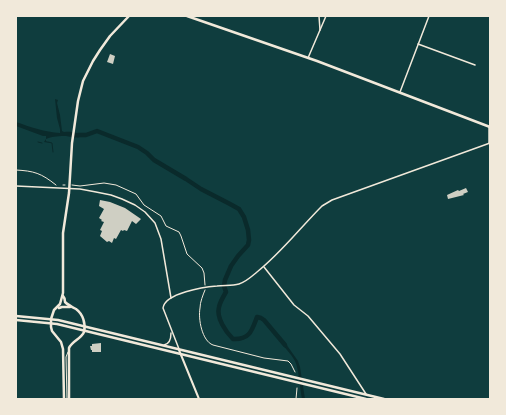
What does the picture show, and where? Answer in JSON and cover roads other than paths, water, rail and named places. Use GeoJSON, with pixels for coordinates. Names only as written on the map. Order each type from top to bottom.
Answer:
{"type":"FeatureCollection","features":[{"type":"Feature","properties":{"kind":"main road"},"geometry":{"type":"LineString","coordinates":[[58,308],[62,293],[63,233],[69,189],[74,125],[78,101],[83,81],[106,41],[130,16]]}},
{"type":"Feature","properties":{"kind":"main road"},"geometry":{"type":"LineString","coordinates":[[187,16],[308,58],[490,126]]}},
{"type":"Feature","properties":{"kind":"main road"},"geometry":{"type":"LineString","coordinates":[[62,293],[65,302],[80,312],[85,326],[82,335],[69,348],[67,399]]}},
{"type":"Feature","properties":{"kind":"main road"},"geometry":{"type":"LineString","coordinates":[[67,392],[63,350],[61,342],[52,331],[50,323],[54,310],[66,306],[74,308]]}},
{"type":"Feature","properties":{"kind":"main road"},"geometry":{"type":"LineString","coordinates":[[16,316],[51,318],[384,399]]}},
{"type":"Feature","properties":{"kind":"main road"},"geometry":{"type":"LineString","coordinates":[[16,320],[50,323],[84,330],[366,399]]}},
{"type":"Feature","properties":{"kind":"main road"},"geometry":{"type":"LineString","coordinates":[[146,341],[148,342],[146,345]]}},
{"type":"Feature","properties":{"kind":"street"},"geometry":{"type":"LineString","coordinates":[[320,16],[320,31]]}},
{"type":"Feature","properties":{"kind":"street"},"geometry":{"type":"LineString","coordinates":[[308,58],[326,16]]}},
{"type":"Feature","properties":{"kind":"street"},"geometry":{"type":"LineString","coordinates":[[400,92],[429,16]]}},
{"type":"Feature","properties":{"kind":"street"},"geometry":{"type":"LineString","coordinates":[[418,44],[475,66]]}},
{"type":"Feature","properties":{"kind":"street"},"geometry":{"type":"LineString","coordinates":[[199,399],[163,308],[165,302],[191,290],[232,285],[243,282],[263,267],[322,206],[332,200],[490,143],[490,126]]}},
{"type":"Feature","properties":{"kind":"street"},"geometry":{"type":"LineString","coordinates":[[16,186],[91,191],[110,195],[135,205],[145,212],[155,223],[161,239],[171,298]]}},
{"type":"Feature","properties":{"kind":"street"},"geometry":{"type":"LineString","coordinates":[[263,267],[294,305],[308,316],[340,354],[366,394]]}},
{"type":"Feature","properties":{"kind":"street"},"geometry":{"type":"LineString","coordinates":[[163,345],[166,345],[170,341],[172,331]]}},
{"type":"Feature","properties":{"kind":"street"},"geometry":{"type":"LineString","coordinates":[[175,353],[179,350]]}},
{"type":"Feature","properties":{"kind":"lane"},"geometry":{"type":"LineString","coordinates":[[67,392],[66,357],[69,348]]}},
{"type":"Feature","properties":{"kind":"lane"},"geometry":{"type":"LineString","coordinates":[[63,350],[66,357]]}},
{"type":"Feature","properties":{"kind":"water"},"geometry":{"type":"Polygon","coordinates":[[[55,99],[58,100],[57,103],[62,131],[76,133],[82,136],[76,138],[59,136],[46,139],[46,136],[16,126],[16,122],[43,130],[60,133],[55,99]]]}},
{"type":"Feature","properties":{"kind":"water"},"geometry":{"type":"Polygon","coordinates":[[[283,341],[298,361],[305,399],[302,399],[295,361],[281,343],[283,341]]]}},
{"type":"Feature","properties":{"kind":"waterway"},"geometry":{"type":"LineString","coordinates":[[78,135],[86,135],[97,131],[138,147],[154,160],[201,189],[239,209],[244,217],[249,240],[248,245],[231,266],[225,280],[224,286],[226,292],[220,303],[218,311],[220,320],[227,333],[233,339],[239,339],[250,333],[257,317],[261,318],[285,345]]}},
{"type":"Feature","properties":{"kind":"waterway"},"geometry":{"type":"LineString","coordinates":[[38,142],[42,143]]}},
{"type":"Feature","properties":{"kind":"waterway"},"geometry":{"type":"LineString","coordinates":[[48,142],[52,143],[53,152]]}}]}
